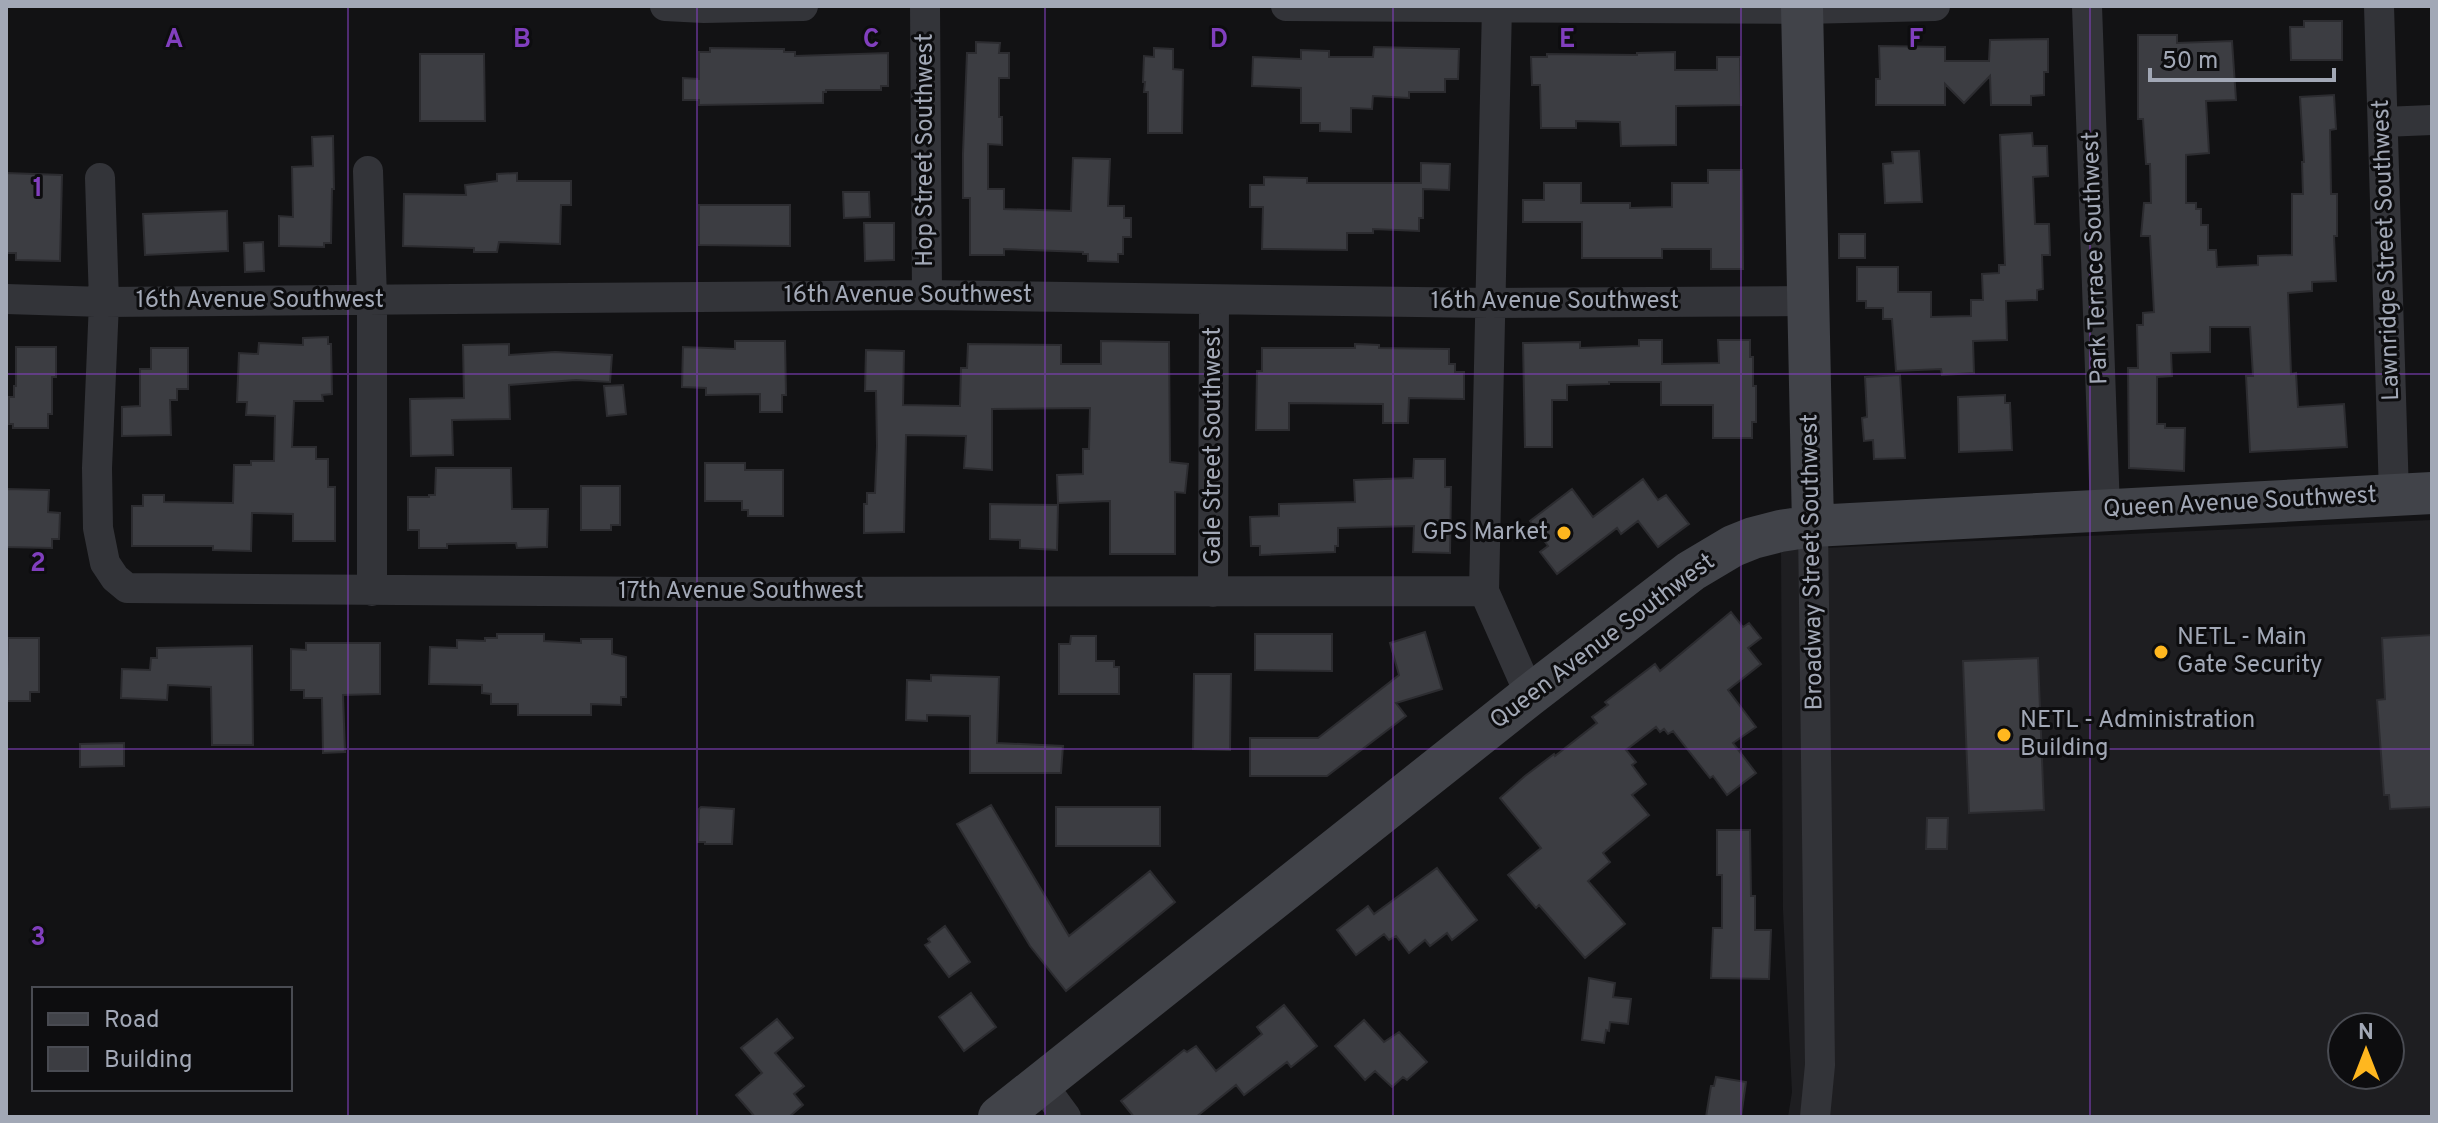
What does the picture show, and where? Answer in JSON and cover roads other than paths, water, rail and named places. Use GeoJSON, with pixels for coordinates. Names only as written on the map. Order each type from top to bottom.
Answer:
{"type":"FeatureCollection","features":[{"type":"Feature","properties":{"kind":"main road","name":"Broadway Street Southwest"},"geometry":{"type":"LineString","coordinates":[[1802,8],[1813,526]]}},
{"type":"Feature","properties":{"kind":"main road","name":"Queen Avenue Southwest"},"geometry":{"type":"LineString","coordinates":[[999,1117],[1691,571],[1753,538],[1813,526],[2413,494]]}},
{"type":"Feature","properties":{"kind":"street"},"geometry":{"type":"LineString","coordinates":[[665,6],[803,6]]}},
{"type":"Feature","properties":{"kind":"street","name":"Hop Street Southwest"},"geometry":{"type":"LineString","coordinates":[[925,6],[927,295]]}},
{"type":"Feature","properties":{"kind":"street"},"geometry":{"type":"LineString","coordinates":[[1286,6],[1935,6]]}},
{"type":"Feature","properties":{"kind":"street","name":"Park Terrace Southwest"},"geometry":{"type":"LineString","coordinates":[[2087,6],[2105,510]]}},
{"type":"Feature","properties":{"kind":"street","name":"Lawnridge Street Southwest"},"geometry":{"type":"LineString","coordinates":[[2379,6],[2383,122],[2413,494]]}},
{"type":"Feature","properties":{"kind":"street"},"geometry":{"type":"LineString","coordinates":[[1497,7],[1484,591],[1530,695]]}},
{"type":"Feature","properties":{"kind":"street"},"geometry":{"type":"LineString","coordinates":[[2383,122],[2432,120]]}},
{"type":"Feature","properties":{"kind":"street"},"geometry":{"type":"LineString","coordinates":[[368,171],[372,300],[372,591]]}},
{"type":"Feature","properties":{"kind":"street","name":"17th Avenue Southwest"},"geometry":{"type":"LineString","coordinates":[[100,178],[104,302],[97,468],[98,528],[105,563],[115,578],[127,588],[372,591],[1484,591]]}},
{"type":"Feature","properties":{"kind":"street","name":"16th Avenue Southwest"},"geometry":{"type":"LineString","coordinates":[[6,299],[104,302],[927,295],[1489,303],[1809,301]]}},
{"type":"Feature","properties":{"kind":"street","name":"Gale Street Southwest"},"geometry":{"type":"LineString","coordinates":[[1213,592],[1214,300]]}},
{"type":"Feature","properties":{"kind":"street","name":"Broadway Street Southwest"},"geometry":{"type":"LineString","coordinates":[[1813,526],[1820,1065],[1815,1117]]}},
{"type":"Feature","properties":{"kind":"street"},"geometry":{"type":"LineString","coordinates":[[1041,1083],[1066,1117]]}},
{"type":"Feature","properties":{"kind":"place","name":"GPS Market"},"geometry":{"type":"Point","coordinates":[1564,533]}},
{"type":"Feature","properties":{"kind":"place","name":"NETL - Main Gate Security"},"geometry":{"type":"Point","coordinates":[2161,652]}},
{"type":"Feature","properties":{"kind":"place","name":"NETL - Administration Building"},"geometry":{"type":"Point","coordinates":[2004,735]}}]}
